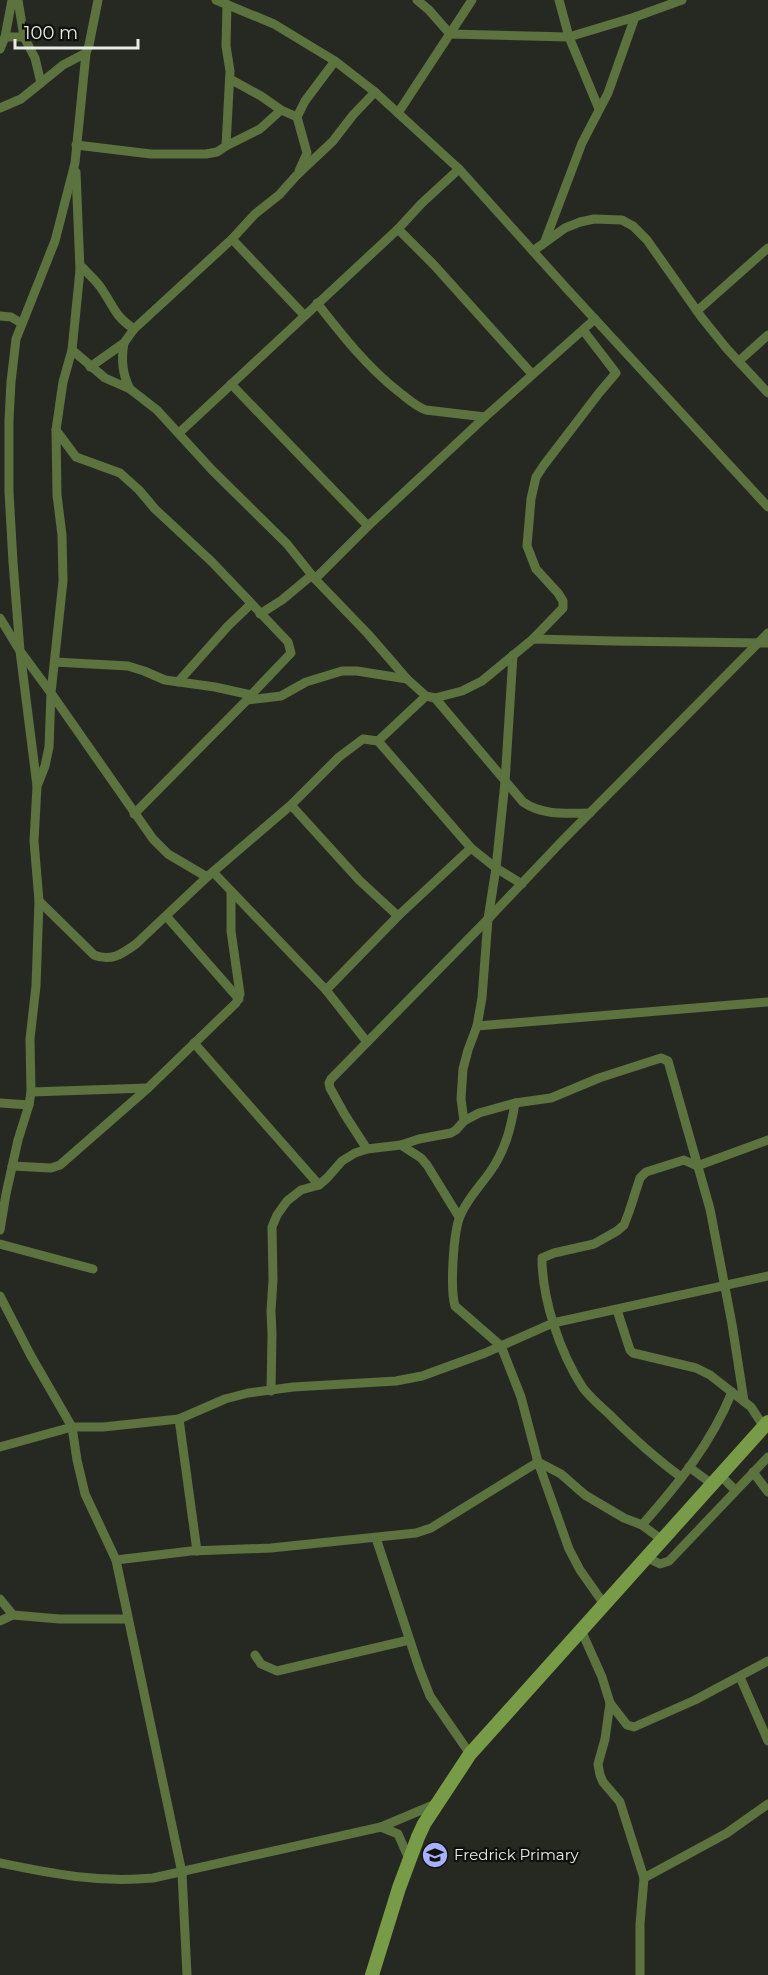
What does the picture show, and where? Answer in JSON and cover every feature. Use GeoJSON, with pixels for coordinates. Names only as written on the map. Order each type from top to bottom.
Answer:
{"type":"FeatureCollection","features":[{"type":"Feature","properties":{"kind":"street"},"geometry":{"type":"LineString","coordinates":[[0,49],[5,37],[12,0]]}},
{"type":"Feature","properties":{"kind":"street"},"geometry":{"type":"LineString","coordinates":[[18,0],[24,37],[36,58],[41,83]]}},
{"type":"Feature","properties":{"kind":"street"},"geometry":{"type":"LineString","coordinates":[[38,786],[49,747],[51,693],[63,581],[62,535],[57,495],[56,430],[63,382],[72,350],[80,270],[76,145],[86,52],[98,0]]}},
{"type":"Feature","properties":{"kind":"street"},"geometry":{"type":"LineString","coordinates":[[216,0],[274,24],[335,61],[375,92],[459,169],[768,507]]}},
{"type":"Feature","properties":{"kind":"street"},"geometry":{"type":"LineString","coordinates":[[417,0],[450,34],[568,37],[682,0]]}},
{"type":"Feature","properties":{"kind":"street"},"geometry":{"type":"LineString","coordinates":[[398,113],[472,0]]}},
{"type":"Feature","properties":{"kind":"street"},"geometry":{"type":"LineString","coordinates":[[559,0],[568,37],[599,109]]}},
{"type":"Feature","properties":{"kind":"street"},"geometry":{"type":"LineString","coordinates":[[226,146],[230,79],[226,46],[227,4]]}},
{"type":"Feature","properties":{"kind":"street"},"geometry":{"type":"LineString","coordinates":[[545,241],[582,143],[612,81],[635,17]]}},
{"type":"Feature","properties":{"kind":"street"},"geometry":{"type":"LineString","coordinates":[[5,37],[24,37]]}},
{"type":"Feature","properties":{"kind":"street"},"geometry":{"type":"LineString","coordinates":[[0,108],[21,99],[63,65],[86,52]]}},
{"type":"Feature","properties":{"kind":"street"},"geometry":{"type":"LineString","coordinates":[[296,176],[307,153],[297,117],[305,101],[335,61]]}},
{"type":"Feature","properties":{"kind":"street"},"geometry":{"type":"LineString","coordinates":[[230,79],[281,110],[297,117]]}},
{"type":"Feature","properties":{"kind":"street"},"geometry":{"type":"LineString","coordinates":[[90,367],[124,343],[134,329],[232,239],[255,214],[279,195],[333,141],[375,92]]}},
{"type":"Feature","properties":{"kind":"street"},"geometry":{"type":"LineString","coordinates":[[76,145],[151,154],[206,154],[217,152],[260,129],[281,110]]}},
{"type":"Feature","properties":{"kind":"street"},"geometry":{"type":"LineString","coordinates":[[0,1230],[12,1166],[31,1092],[30,1039],[36,986],[39,901],[34,841],[38,786],[20,651],[5,419],[16,339],[55,241],[75,164]]}},
{"type":"Feature","properties":{"kind":"street"},"geometry":{"type":"LineString","coordinates":[[179,433],[398,229],[459,169]]}},
{"type":"Feature","properties":{"kind":"street"},"geometry":{"type":"LineString","coordinates":[[533,251],[565,228],[580,222],[615,218],[633,226],[646,240],[697,311],[768,393]]}},
{"type":"Feature","properties":{"kind":"street"},"geometry":{"type":"LineString","coordinates":[[398,229],[532,374]]}},
{"type":"Feature","properties":{"kind":"street"},"geometry":{"type":"LineString","coordinates":[[232,239],[304,315]]}},
{"type":"Feature","properties":{"kind":"street"},"geometry":{"type":"LineString","coordinates":[[697,311],[768,248]]}},
{"type":"Feature","properties":{"kind":"street"},"geometry":{"type":"LineString","coordinates":[[80,270],[83,268],[103,289],[121,320],[134,329]]}},
{"type":"Feature","properties":{"kind":"street"},"geometry":{"type":"LineString","coordinates":[[317,303],[360,356],[418,408],[485,417]]}},
{"type":"Feature","properties":{"kind":"street"},"geometry":{"type":"LineString","coordinates":[[0,316],[11,317],[21,323]]}},
{"type":"Feature","properties":{"kind":"street"},"geometry":{"type":"LineString","coordinates":[[260,614],[313,577],[532,374],[595,319]]}},
{"type":"Feature","properties":{"kind":"street"},"geometry":{"type":"LineString","coordinates":[[378,741],[430,697],[462,691],[482,681],[533,639],[564,608],[558,593],[536,569],[527,546],[527,524],[536,477],[564,437],[616,374],[583,330]]}},
{"type":"Feature","properties":{"kind":"street"},"geometry":{"type":"LineString","coordinates":[[739,361],[768,335]]}},
{"type":"Feature","properties":{"kind":"street"},"geometry":{"type":"LineString","coordinates":[[124,343],[124,379],[130,389]]}},
{"type":"Feature","properties":{"kind":"street"},"geometry":{"type":"LineString","coordinates":[[72,350],[105,378],[130,389],[157,410],[212,470],[287,544],[313,577],[368,634],[407,679],[430,697],[524,802],[546,812],[590,813]]}},
{"type":"Feature","properties":{"kind":"street"},"geometry":{"type":"LineString","coordinates":[[231,384],[368,526]]}},
{"type":"Feature","properties":{"kind":"street"},"geometry":{"type":"LineString","coordinates":[[56,430],[76,457],[120,473],[127,479],[155,509],[212,562],[288,642],[291,653],[134,814]]}},
{"type":"Feature","properties":{"kind":"street"},"geometry":{"type":"LineString","coordinates":[[178,682],[251,604]]}},
{"type":"Feature","properties":{"kind":"street"},"geometry":{"type":"LineString","coordinates":[[0,618],[20,651],[153,839],[168,854],[210,874],[231,891],[326,990],[367,1041]]}},
{"type":"Feature","properties":{"kind":"street"},"geometry":{"type":"LineString","coordinates":[[367,1149],[345,1115],[329,1083],[367,1041],[488,920],[590,813],[763,642],[768,633]]}},
{"type":"Feature","properties":{"kind":"street"},"geometry":{"type":"LineString","coordinates":[[533,639],[763,642]]}},
{"type":"Feature","properties":{"kind":"street"},"geometry":{"type":"LineString","coordinates":[[464,1121],[461,1099],[463,1070],[477,1026],[482,998],[488,920],[505,782],[513,655]]}},
{"type":"Feature","properties":{"kind":"street"},"geometry":{"type":"LineString","coordinates":[[55,662],[128,666],[165,680],[215,687],[249,698],[281,696],[306,682],[342,671],[357,671],[407,679]]}},
{"type":"Feature","properties":{"kind":"street"},"geometry":{"type":"LineString","coordinates":[[39,901],[94,955],[110,958],[123,953],[167,917],[210,874],[291,804],[339,756],[357,741],[367,739],[378,741],[471,848],[496,868],[522,884]]}},
{"type":"Feature","properties":{"kind":"street"},"geometry":{"type":"LineString","coordinates":[[291,804],[359,880],[398,916]]}},
{"type":"Feature","properties":{"kind":"street"},"geometry":{"type":"LineString","coordinates":[[326,990],[398,916],[471,848]]}},
{"type":"Feature","properties":{"kind":"street"},"geometry":{"type":"LineString","coordinates":[[12,1166],[51,1168],[60,1165],[148,1088],[239,999],[231,931],[231,891]]}},
{"type":"Feature","properties":{"kind":"street"},"geometry":{"type":"LineString","coordinates":[[167,917],[239,999]]}},
{"type":"Feature","properties":{"kind":"street"},"geometry":{"type":"LineString","coordinates":[[477,1026],[768,1002]]}},
{"type":"Feature","properties":{"kind":"street"},"geometry":{"type":"LineString","coordinates":[[194,1043],[319,1185]]}},
{"type":"Feature","properties":{"kind":"street"},"geometry":{"type":"LineString","coordinates":[[270,1391],[272,1227],[287,1201],[301,1190],[319,1185],[342,1161],[355,1153],[451,1133],[464,1121],[479,1113],[514,1102],[551,1098],[599,1078],[661,1058],[665,1059],[671,1071],[710,1209],[744,1401]]}},
{"type":"Feature","properties":{"kind":"street"},"geometry":{"type":"LineString","coordinates":[[31,1092],[148,1088]]}},
{"type":"Feature","properties":{"kind":"street"},"geometry":{"type":"LineString","coordinates":[[514,1102],[506,1145],[498,1162],[468,1200],[459,1217],[451,1284],[455,1306],[501,1346],[521,1397],[538,1461],[569,1549],[580,1570],[604,1604]]}},
{"type":"Feature","properties":{"kind":"street"},"geometry":{"type":"LineString","coordinates":[[0,1103],[29,1105]]}},
{"type":"Feature","properties":{"kind":"street"},"geometry":{"type":"LineString","coordinates":[[681,1477],[639,1444],[584,1389],[565,1353],[553,1323],[543,1277],[542,1258],[594,1244],[617,1231],[624,1225],[640,1178],[646,1172],[684,1161],[697,1166],[768,1140]]}},
{"type":"Feature","properties":{"kind":"street"},"geometry":{"type":"LineString","coordinates":[[402,1145],[421,1158],[430,1169],[459,1217]]}},
{"type":"Feature","properties":{"kind":"street"},"geometry":{"type":"LineString","coordinates":[[0,1244],[93,1269]]}},
{"type":"Feature","properties":{"kind":"street"},"geometry":{"type":"LineString","coordinates":[[0,1448],[72,1427],[103,1427],[179,1419],[225,1399],[248,1393],[293,1386],[396,1381],[422,1376],[501,1346],[553,1323],[768,1276]]}},
{"type":"Feature","properties":{"kind":"street"},"geometry":{"type":"LineString","coordinates":[[0,1296],[72,1427],[85,1494],[116,1560],[182,1873],[187,1975]]}},
{"type":"Feature","properties":{"kind":"street"},"geometry":{"type":"LineString","coordinates":[[372,1975],[409,1859],[424,1824],[470,1754],[766,1425],[751,1407],[710,1375],[696,1368],[633,1353],[630,1350],[618,1310]]}},
{"type":"Feature","properties":{"kind":"street"},"geometry":{"type":"LineString","coordinates":[[642,1525],[709,1441],[732,1392]]}},
{"type":"Feature","properties":{"kind":"street"},"geometry":{"type":"LineString","coordinates":[[179,1419],[197,1551]]}},
{"type":"Feature","properties":{"kind":"street"},"geometry":{"type":"LineString","coordinates":[[646,1557],[660,1564],[669,1561],[768,1457]]}},
{"type":"Feature","properties":{"kind":"street"},"geometry":{"type":"LineString","coordinates":[[538,1461],[561,1474],[585,1495],[624,1518],[642,1525],[662,1540]]}},
{"type":"Feature","properties":{"kind":"street"},"geometry":{"type":"LineString","coordinates":[[116,1560],[197,1551],[271,1548],[416,1533],[431,1528],[538,1461]]}},
{"type":"Feature","properties":{"kind":"street"},"geometry":{"type":"LineString","coordinates":[[689,1467],[716,1479],[735,1491]]}},
{"type":"Feature","properties":{"kind":"street"},"geometry":{"type":"LineString","coordinates":[[753,1472],[768,1492]]}},
{"type":"Feature","properties":{"kind":"street"},"geometry":{"type":"LineString","coordinates":[[376,1538],[430,1696],[470,1754]]}},
{"type":"Feature","properties":{"kind":"street"},"geometry":{"type":"LineString","coordinates":[[0,1599],[13,1615]]}},
{"type":"Feature","properties":{"kind":"street"},"geometry":{"type":"LineString","coordinates":[[0,1621],[13,1615],[82,1620],[128,1619]]}},
{"type":"Feature","properties":{"kind":"street"},"geometry":{"type":"LineString","coordinates":[[581,1630],[602,1677],[610,1703],[627,1725],[634,1727],[740,1677],[768,1661]]}},
{"type":"Feature","properties":{"kind":"street"},"geometry":{"type":"LineString","coordinates":[[255,1655],[261,1664],[277,1671],[410,1640]]}},
{"type":"Feature","properties":{"kind":"street"},"geometry":{"type":"LineString","coordinates":[[740,1677],[768,1741]]}},
{"type":"Feature","properties":{"kind":"street"},"geometry":{"type":"LineString","coordinates":[[610,1703],[605,1739],[598,1764],[603,1782],[620,1802],[644,1878],[640,1924],[640,1975]]}},
{"type":"Feature","properties":{"kind":"street"},"geometry":{"type":"LineString","coordinates":[[0,1863],[73,1878],[110,1880],[153,1878],[381,1827],[438,1803]]}},
{"type":"Feature","properties":{"kind":"street"},"geometry":{"type":"LineString","coordinates":[[644,1878],[727,1833],[767,1808]]}},
{"type":"Feature","properties":{"kind":"street"},"geometry":{"type":"LineString","coordinates":[[381,1827],[398,1834],[409,1859]]}},
{"type":"Feature","properties":{"kind":"place","name":"Fredrick Primary"},"geometry":{"type":"Point","coordinates":[435,1855]}}]}
